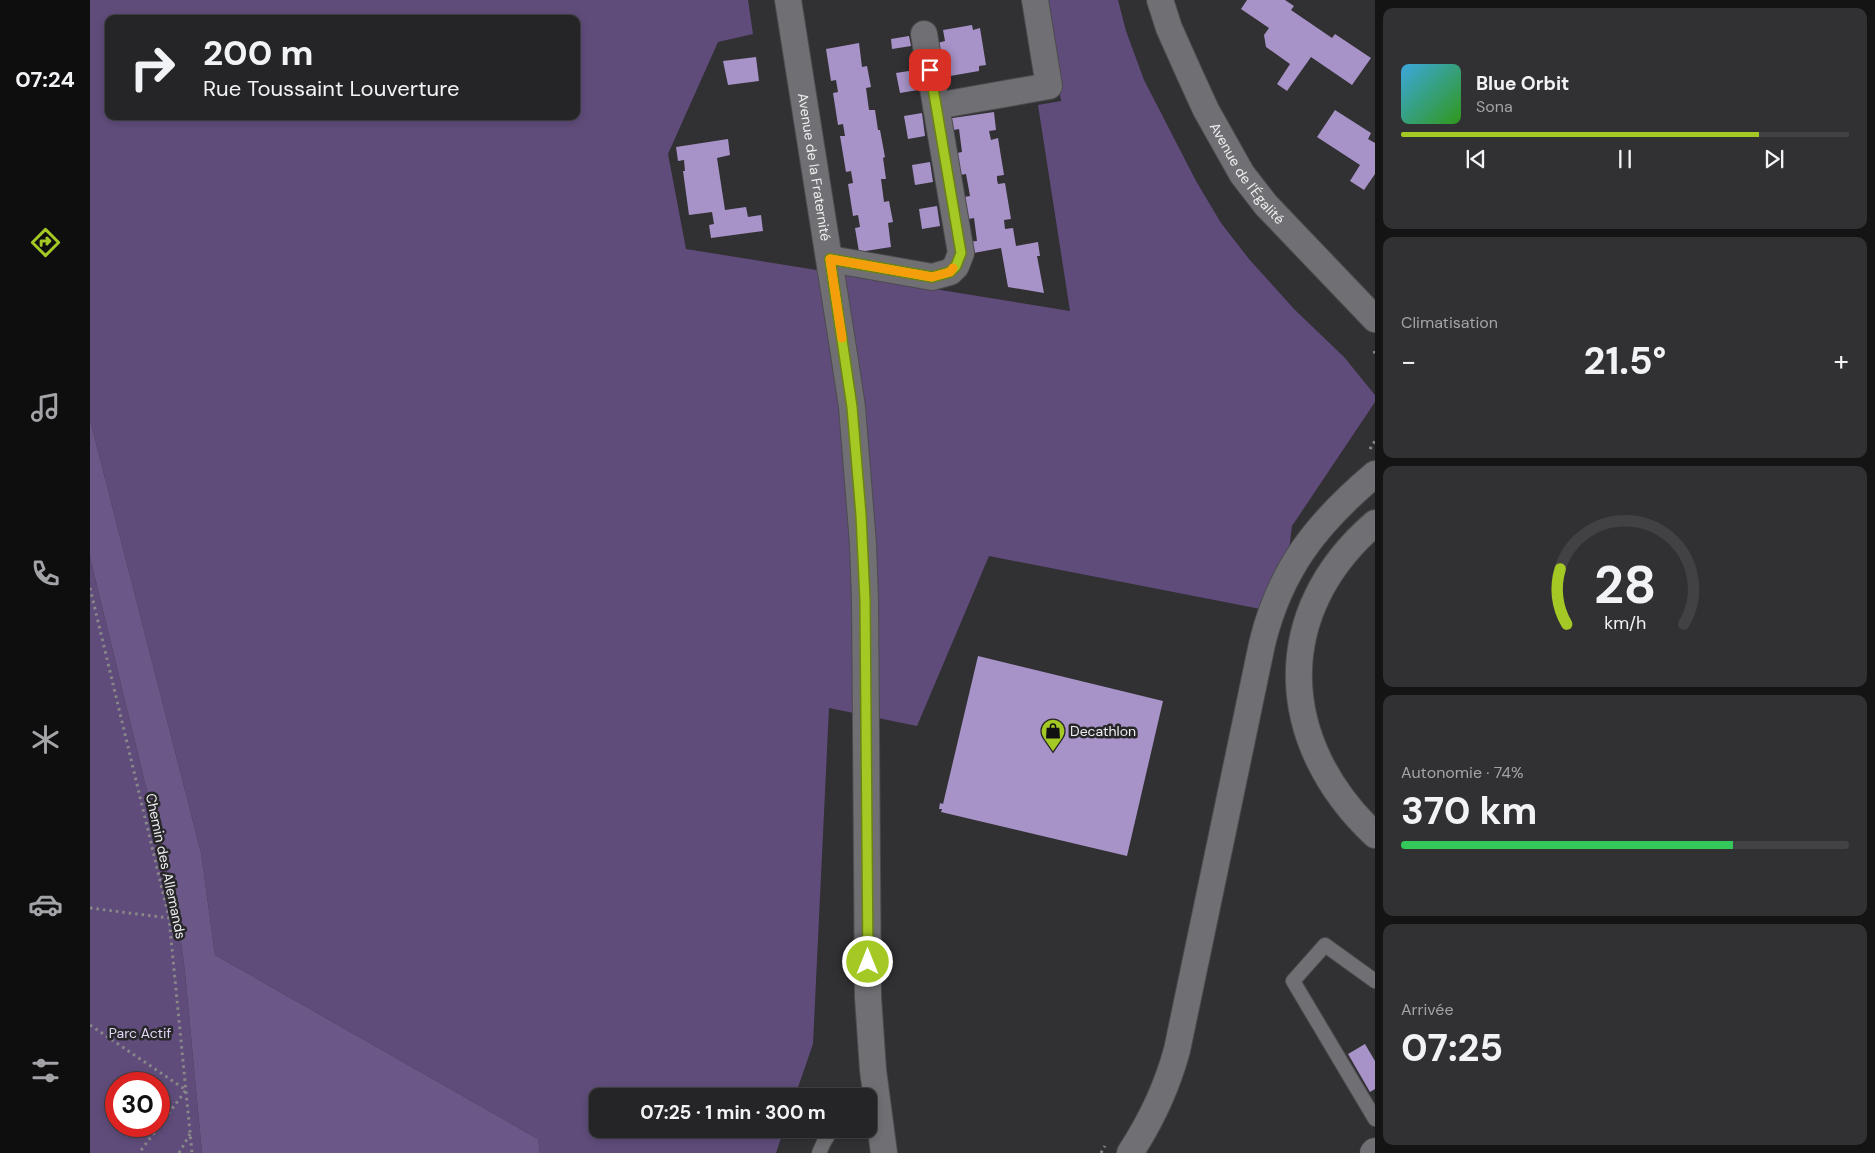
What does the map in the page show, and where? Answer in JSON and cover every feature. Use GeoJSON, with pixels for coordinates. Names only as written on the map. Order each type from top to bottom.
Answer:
{"type":"FeatureCollection","features":[{"type":"Feature","properties":{"kind":"street","name":"Avenue de la Fraternité"},"geometry":{"type":"LineString","coordinates":[[788,0],[852,407],[862,524],[865,600],[868,997],[873,1088]]}},
{"type":"Feature","properties":{"kind":"street"},"geometry":{"type":"LineString","coordinates":[[936,106],[1049,86],[1034,0]]}},
{"type":"Feature","properties":{"kind":"street","name":"Avenue de l'Égalité"},"geometry":{"type":"LineString","coordinates":[[1160,0],[1169,28],[1206,110],[1242,174],[1266,205],[1375,319]]}},
{"type":"Feature","properties":{"kind":"street"},"geometry":{"type":"LineString","coordinates":[[830,259],[932,277],[950,272],[956,266],[961,253],[924,34]]}},
{"type":"Feature","properties":{"kind":"street"},"geometry":{"type":"LineString","coordinates":[[1130,1153],[1148,1124],[1172,1070],[1262,644],[1272,606],[1294,560],[1308,540],[1343,503],[1375,474]]}},
{"type":"Feature","properties":{"kind":"street"},"geometry":{"type":"LineString","coordinates":[[1375,523],[1344,554],[1333,568],[1318,594],[1302,640],[1299,674],[1305,725],[1316,757],[1332,785],[1375,835]]}},
{"type":"Feature","properties":{"kind":"street","name":"Avenue de la Fraternité"},"geometry":{"type":"LineString","coordinates":[[877,1119],[896,1153]]}},
{"type":"Feature","properties":{"kind":"street","name":"Avenue de la Fraternité"},"geometry":{"type":"LineString","coordinates":[[877,1127],[884,1153]]}},
{"type":"Feature","properties":{"kind":"lane"},"geometry":{"type":"LineString","coordinates":[[1375,981],[1325,945],[1293,982],[1375,1119]]}},
{"type":"Feature","properties":{"kind":"lane"},"geometry":{"type":"LineString","coordinates":[[819,1153],[826,1138]]}},
{"type":"Feature","properties":{"kind":"path","name":"Chemin des Allemands"},"geometry":{"type":"LineString","coordinates":[[90,588],[169,918],[192,1153]]}},
{"type":"Feature","properties":{"kind":"path"},"geometry":{"type":"LineString","coordinates":[[90,908],[169,918]]}},
{"type":"Feature","properties":{"kind":"path"},"geometry":{"type":"LineString","coordinates":[[90,1025],[186,1090],[139,1153]]}},
{"type":"Feature","properties":{"kind":"path"},"geometry":{"type":"LineString","coordinates":[[179,1153],[190,1133]]}},
{"type":"Feature","properties":{"kind":"green space"},"geometry":{"type":"Polygon","coordinates":[[[90,0],[748,0],[753,34],[718,42],[668,154],[686,249],[1070,311],[1038,105],[1061,101],[1044,0],[1118,0],[1126,31],[1144,80],[1196,181],[1221,223],[1249,259],[1295,310],[1344,357],[1375,395],[1375,402],[1292,526],[1281,613],[989,556],[917,726],[829,708],[813,1044],[798,1088],[589,1088],[589,1138],[781,1138],[776,1153],[540,1153],[538,1139],[215,955],[201,853],[90,420],[90,0]]]}},
{"type":"Feature","properties":{"kind":"green space","name":"Parc Actif"},"geometry":{"type":"Polygon","coordinates":[[[90,557],[178,918],[202,1153],[90,1153],[90,557]]]}},
{"type":"Feature","properties":{"kind":"shaded area"},"geometry":{"type":"Polygon","coordinates":[[[90,420],[201,853],[215,955],[538,1139],[540,1153],[202,1153],[178,918],[90,557],[90,420]]]}},
{"type":"Feature","properties":{"kind":"building"},"geometry":{"type":"Polygon","coordinates":[[[1247,0],[1285,0],[1294,6],[1291,10],[1332,38],[1335,34],[1371,58],[1352,85],[1311,57],[1287,91],[1277,84],[1290,64],[1266,47],[1264,35],[1269,28],[1241,9],[1247,0]]]}},
{"type":"Feature","properties":{"kind":"building"},"geometry":{"type":"Polygon","coordinates":[[[972,25],[973,30],[980,28],[986,65],[979,66],[979,71],[950,76],[948,64],[937,66],[934,44],[945,41],[943,30],[972,25]]]}},
{"type":"Feature","properties":{"kind":"building"},"geometry":{"type":"Polygon","coordinates":[[[909,36],[911,46],[892,49],[891,39],[909,36]]]}},
{"type":"Feature","properties":{"kind":"building"},"geometry":{"type":"Polygon","coordinates":[[[859,43],[862,67],[867,66],[871,87],[866,88],[869,110],[875,110],[885,157],[883,158],[886,179],[881,179],[884,202],[889,201],[893,222],[888,223],[891,247],[859,252],[855,228],[860,227],[858,215],[853,216],[848,184],[853,183],[851,171],[846,172],[840,136],[845,136],[843,124],[838,125],[833,93],[838,92],[836,80],[831,81],[826,49],[859,43]]]}},
{"type":"Feature","properties":{"kind":"building"},"geometry":{"type":"Polygon","coordinates":[[[756,57],[759,81],[728,85],[723,61],[756,57]]]}},
{"type":"Feature","properties":{"kind":"building"},"geometry":{"type":"Polygon","coordinates":[[[915,70],[918,90],[900,93],[896,73],[915,70]]]}},
{"type":"Feature","properties":{"kind":"building"},"geometry":{"type":"Polygon","coordinates":[[[1335,110],[1371,133],[1368,139],[1375,143],[1375,174],[1364,190],[1350,181],[1360,165],[1317,137],[1335,110]]]}},
{"type":"Feature","properties":{"kind":"building"},"geometry":{"type":"Polygon","coordinates":[[[994,112],[996,130],[989,131],[991,140],[998,138],[1004,175],[997,176],[997,180],[998,184],[1005,183],[1011,219],[1004,220],[1005,229],[1013,228],[1016,246],[1038,242],[1040,256],[1037,256],[1044,293],[1008,287],[1001,248],[968,254],[966,242],[977,241],[974,218],[963,220],[959,198],[970,196],[966,174],[955,176],[952,154],[962,152],[959,129],[948,131],[946,119],[994,112]]]}},
{"type":"Feature","properties":{"kind":"building"},"geometry":{"type":"Polygon","coordinates":[[[922,113],[925,136],[908,139],[904,116],[922,113]]]}},
{"type":"Feature","properties":{"kind":"building"},"geometry":{"type":"Polygon","coordinates":[[[728,139],[730,155],[717,158],[725,210],[746,207],[748,217],[761,215],[763,231],[711,238],[709,225],[714,224],[712,212],[689,215],[683,171],[685,171],[684,160],[678,161],[676,147],[728,139]]]}},
{"type":"Feature","properties":{"kind":"building"},"geometry":{"type":"Polygon","coordinates":[[[930,162],[933,182],[915,185],[912,165],[930,162]]]}},
{"type":"Feature","properties":{"kind":"building"},"geometry":{"type":"Polygon","coordinates":[[[937,206],[940,226],[922,229],[919,209],[937,206]]]}},
{"type":"Feature","properties":{"kind":"building","name":"Decathlon"},"geometry":{"type":"Polygon","coordinates":[[[978,656],[1163,701],[1127,856],[941,812],[942,809],[939,809],[940,803],[943,804],[978,656]]]}},
{"type":"Feature","properties":{"kind":"building"},"geometry":{"type":"Polygon","coordinates":[[[1365,1044],[1375,1061],[1375,1089],[1370,1092],[1348,1054],[1365,1044]]]}},
{"type":"Feature","properties":{"kind":"slow traffic"},"geometry":{"type":"LineString","coordinates":[[842,338],[830,259],[932,277],[941,276],[950,272],[953,268]]}},
{"type":"Feature","properties":{"kind":"place","name":"Decathlon"},"geometry":{"type":"Point","coordinates":[1053,752]}},
{"type":"Feature","properties":{"kind":"route"},"geometry":{"type":"LineString","coordinates":[[868,962],[863,544],[852,407],[830,259],[932,277],[950,272],[956,266],[961,253],[930,70]]}}]}
